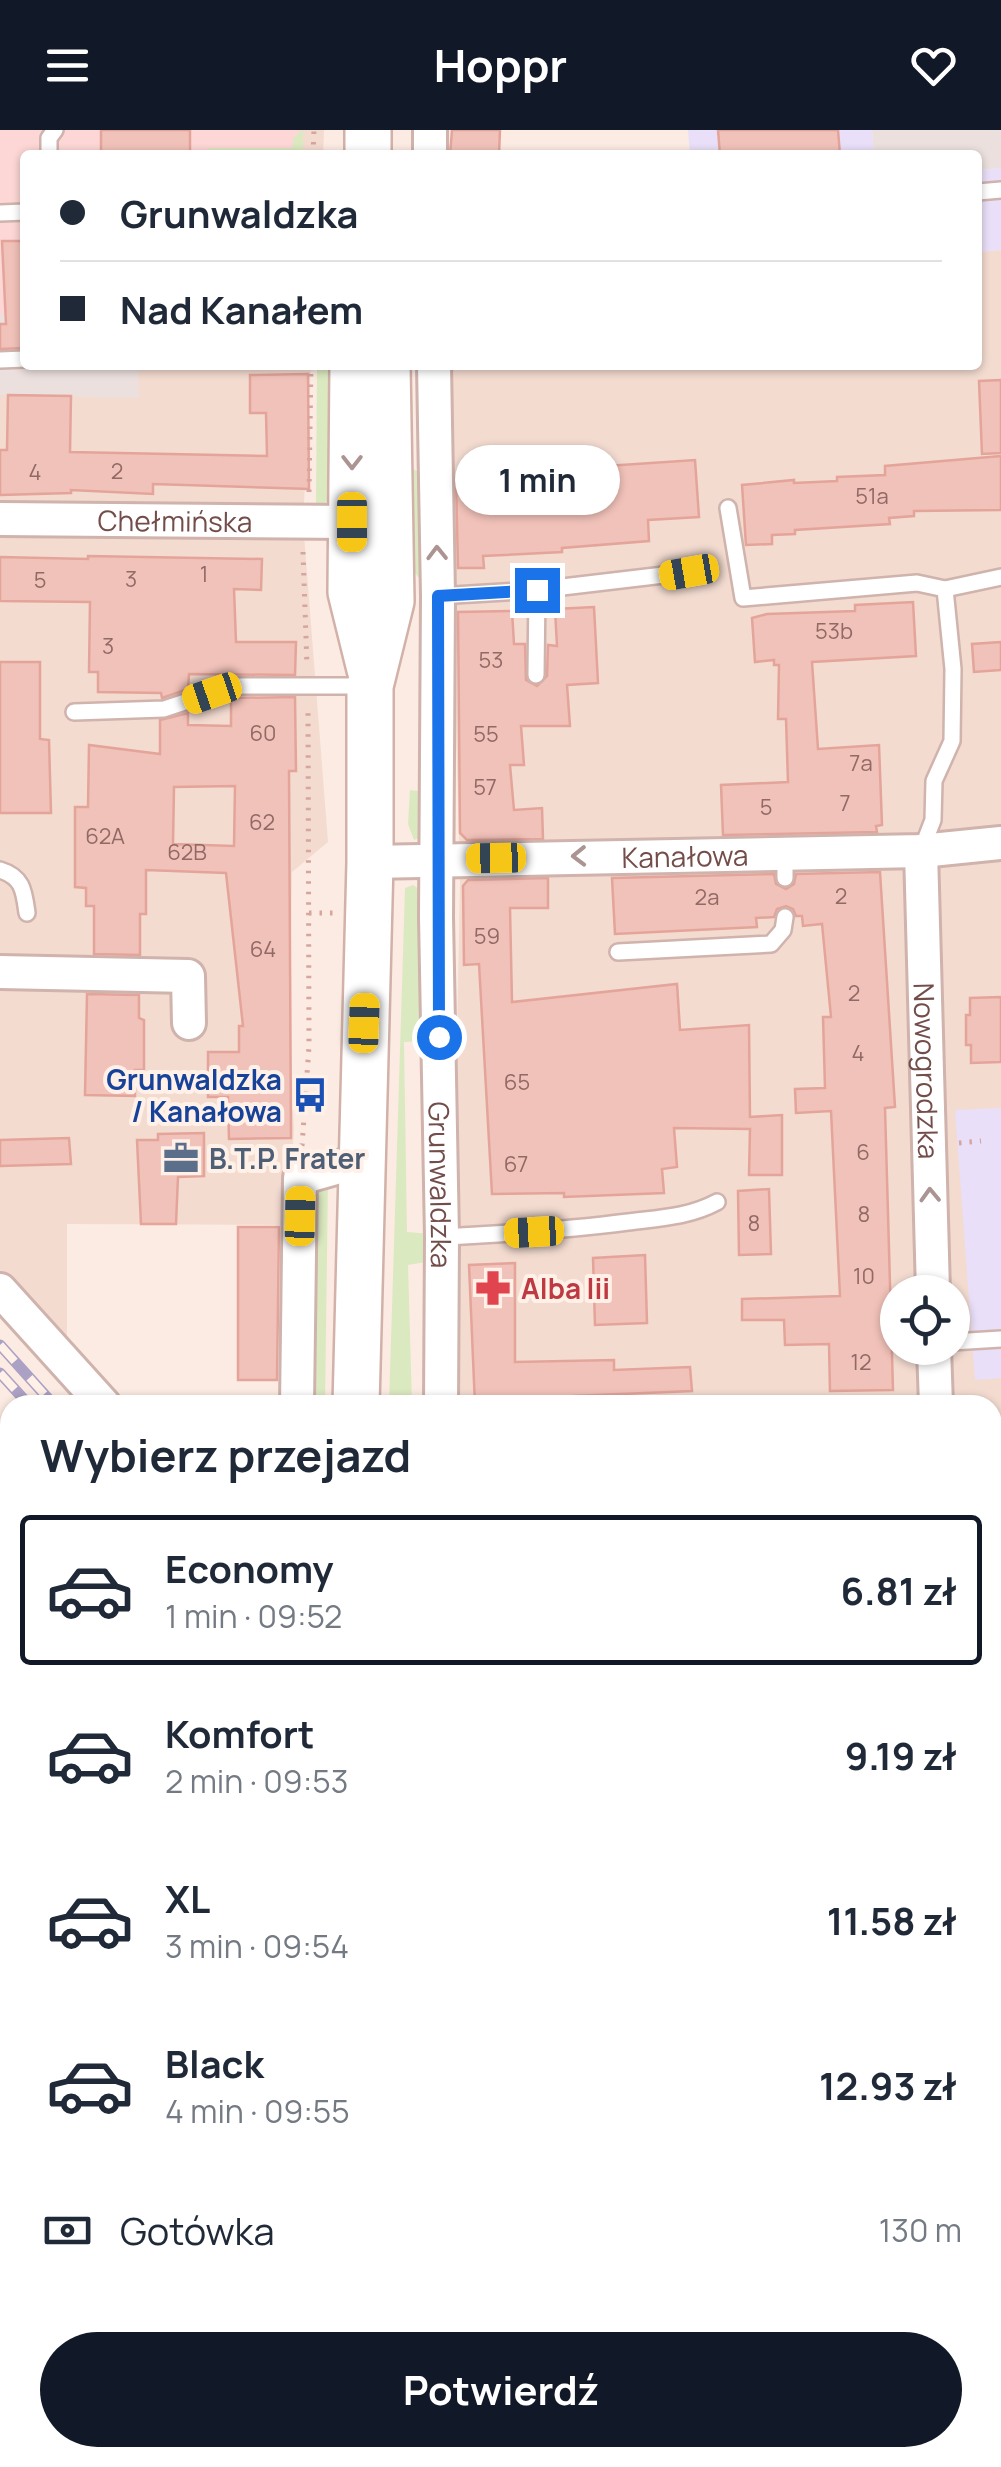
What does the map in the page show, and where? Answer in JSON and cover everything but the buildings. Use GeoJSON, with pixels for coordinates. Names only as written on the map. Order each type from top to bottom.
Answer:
{"type":"FeatureCollection","features":[{"type":"Feature","properties":{"kind":"main road"},"geometry":{"type":"LineString","coordinates":[[353,370],[351,592],[371,681],[356,1395]]}},
{"type":"Feature","properties":{"kind":"main road"},"geometry":{"type":"LineString","coordinates":[[371,681],[391,601],[386,370]]}},
{"type":"Feature","properties":{"kind":"street","name":"Grunwaldzka"},"geometry":{"type":"LineString","coordinates":[[434,370],[441,1395]]}},
{"type":"Feature","properties":{"kind":"street","name":"Chełmińska"},"geometry":{"type":"LineString","coordinates":[[0,519],[352,522]]}},
{"type":"Feature","properties":{"kind":"street","name":"Kanałowa"},"geometry":{"type":"LineString","coordinates":[[370,862],[785,865],[1001,843]]}},
{"type":"Feature","properties":{"kind":"street","name":"Nowogrodzka"},"geometry":{"type":"LineString","coordinates":[[921,851],[933,1275]]}},
{"type":"Feature","properties":{"kind":"street"},"geometry":{"type":"LineString","coordinates":[[0,972],[188,976],[189,1023]]}},
{"type":"Feature","properties":{"kind":"street"},"geometry":{"type":"LineString","coordinates":[[297,1395],[300,1178],[360,1162]]}},
{"type":"Feature","properties":{"kind":"street"},"geometry":{"type":"LineString","coordinates":[[0,1290],[95,1395]]}},
{"type":"Feature","properties":{"kind":"street"},"geometry":{"type":"LineString","coordinates":[[935,1365],[936,1395]]}},
{"type":"Feature","properties":{"kind":"lane"},"geometry":{"type":"LineString","coordinates":[[728,508],[743,598],[916,583],[945,589],[1001,578]]}},
{"type":"Feature","properties":{"kind":"lane"},"geometry":{"type":"LineString","coordinates":[[438,596],[537,590],[689,572]]}},
{"type":"Feature","properties":{"kind":"lane"},"geometry":{"type":"LineString","coordinates":[[921,851],[933,820],[934,782],[952,742],[953,669],[945,589]]}},
{"type":"Feature","properties":{"kind":"lane"},"geometry":{"type":"LineString","coordinates":[[536,675],[537,590]]}},
{"type":"Feature","properties":{"kind":"lane"},"geometry":{"type":"LineString","coordinates":[[74,712],[164,710],[233,686],[371,681]]}},
{"type":"Feature","properties":{"kind":"lane"},"geometry":{"type":"LineString","coordinates":[[0,870],[13,874],[24,887],[27,913]]}},
{"type":"Feature","properties":{"kind":"lane"},"geometry":{"type":"LineString","coordinates":[[618,952],[771,944],[783,930],[785,916]]}},
{"type":"Feature","properties":{"kind":"lane"},"geometry":{"type":"LineString","coordinates":[[442,1237],[568,1230],[674,1217],[696,1213],[718,1202]]}},
{"type":"Feature","properties":{"kind":"lane"},"geometry":{"type":"LineString","coordinates":[[970,1341],[1001,1340]]}},
{"type":"Feature","properties":{"kind":"path"},"geometry":{"type":"LineString","coordinates":[[300,1178],[308,1046],[308,684],[303,522],[309,489],[311,370]]}},
{"type":"Feature","properties":{"kind":"path"},"geometry":{"type":"LineString","coordinates":[[958,1143],[980,1141]]}},
{"type":"Feature","properties":{"kind":"shaded area"},"geometry":{"type":"Polygon","coordinates":[[[0,130],[324,130],[323,150],[20,150],[20,370],[311,370],[303,522],[328,842],[292,872],[289,1052],[294,1129],[288,1225],[67,1224],[67,1343],[0,1270],[0,130]]]}},
{"type":"Feature","properties":{"kind":"shaded area"},"geometry":{"type":"Polygon","coordinates":[[[0,130],[298,130],[298,150],[20,150],[20,314],[0,314],[0,130]]]}},
{"type":"Feature","properties":{"kind":"shaded area"},"geometry":{"type":"Polygon","coordinates":[[[688,130],[872,130],[874,150],[690,150],[688,130]]]}},
{"type":"Feature","properties":{"kind":"shaded area"},"geometry":{"type":"Polygon","coordinates":[[[872,130],[1001,130],[1001,168],[982,170],[982,150],[874,150],[872,130]]]}},
{"type":"Feature","properties":{"kind":"shaded area"},"geometry":{"type":"Polygon","coordinates":[[[1001,168],[1001,250],[982,252],[982,170],[1001,168]]]}},
{"type":"Feature","properties":{"kind":"shaded area"},"geometry":{"type":"Polygon","coordinates":[[[1001,250],[1001,1395],[450,1395],[460,883],[452,370],[982,370],[982,252],[1001,250]]]}},
{"type":"Feature","properties":{"kind":"shaded area"},"geometry":{"type":"Polygon","coordinates":[[[0,314],[20,314],[20,370],[138,370],[139,398],[0,395],[0,314]]]}},
{"type":"Feature","properties":{"kind":"shaded area"},"geometry":{"type":"Polygon","coordinates":[[[1001,1108],[1001,1378],[975,1380],[955,1110],[1001,1108]]]}},
{"type":"Feature","properties":{"kind":"green space"},"geometry":{"type":"Polygon","coordinates":[[[303,130],[303,150],[209,150],[292,148],[294,137],[303,130]]]}},
{"type":"Feature","properties":{"kind":"green space"},"geometry":{"type":"Polygon","coordinates":[[[317,370],[339,370],[331,497],[323,505],[316,504],[317,370]]]}},
{"type":"Feature","properties":{"kind":"green space"},"geometry":{"type":"Polygon","coordinates":[[[404,464],[422,474],[424,578],[420,579],[407,542],[404,464]]]}},
{"type":"Feature","properties":{"kind":"green space"},"geometry":{"type":"Polygon","coordinates":[[[410,790],[426,792],[421,837],[414,840],[408,824],[410,790]]]}},
{"type":"Feature","properties":{"kind":"green space"},"geometry":{"type":"Polygon","coordinates":[[[413,885],[419,889],[423,1041],[404,1042],[407,1232],[431,1234],[432,1261],[408,1265],[412,1395],[389,1395],[405,888],[413,885]]]}},
{"type":"Feature","properties":{"kind":"green space"},"geometry":{"type":"Polygon","coordinates":[[[328,1181],[325,1395],[316,1395],[313,1187],[328,1181]]]}},
{"type":"Feature","properties":{"kind":"railway"},"geometry":{"type":"LineString","coordinates":[[0,1345],[45,1395]]}},
{"type":"Feature","properties":{"kind":"railway"},"geometry":{"type":"LineString","coordinates":[[0,1373],[20,1395]]}},
{"type":"Feature","properties":{"kind":"place","name":"Grunwaldzka / Kanałowa"},"geometry":{"type":"Point","coordinates":[310,1095]}},
{"type":"Feature","properties":{"kind":"place","name":"B.T.P. Frater"},"geometry":{"type":"Point","coordinates":[181,1158]}},
{"type":"Feature","properties":{"kind":"place","name":"Alba Iii"},"geometry":{"type":"Point","coordinates":[493,1288]}},
{"type":"Feature","properties":{"kind":"route"},"geometry":{"type":"LineString","coordinates":[[439,1037],[438,596],[537,590]]}}]}
